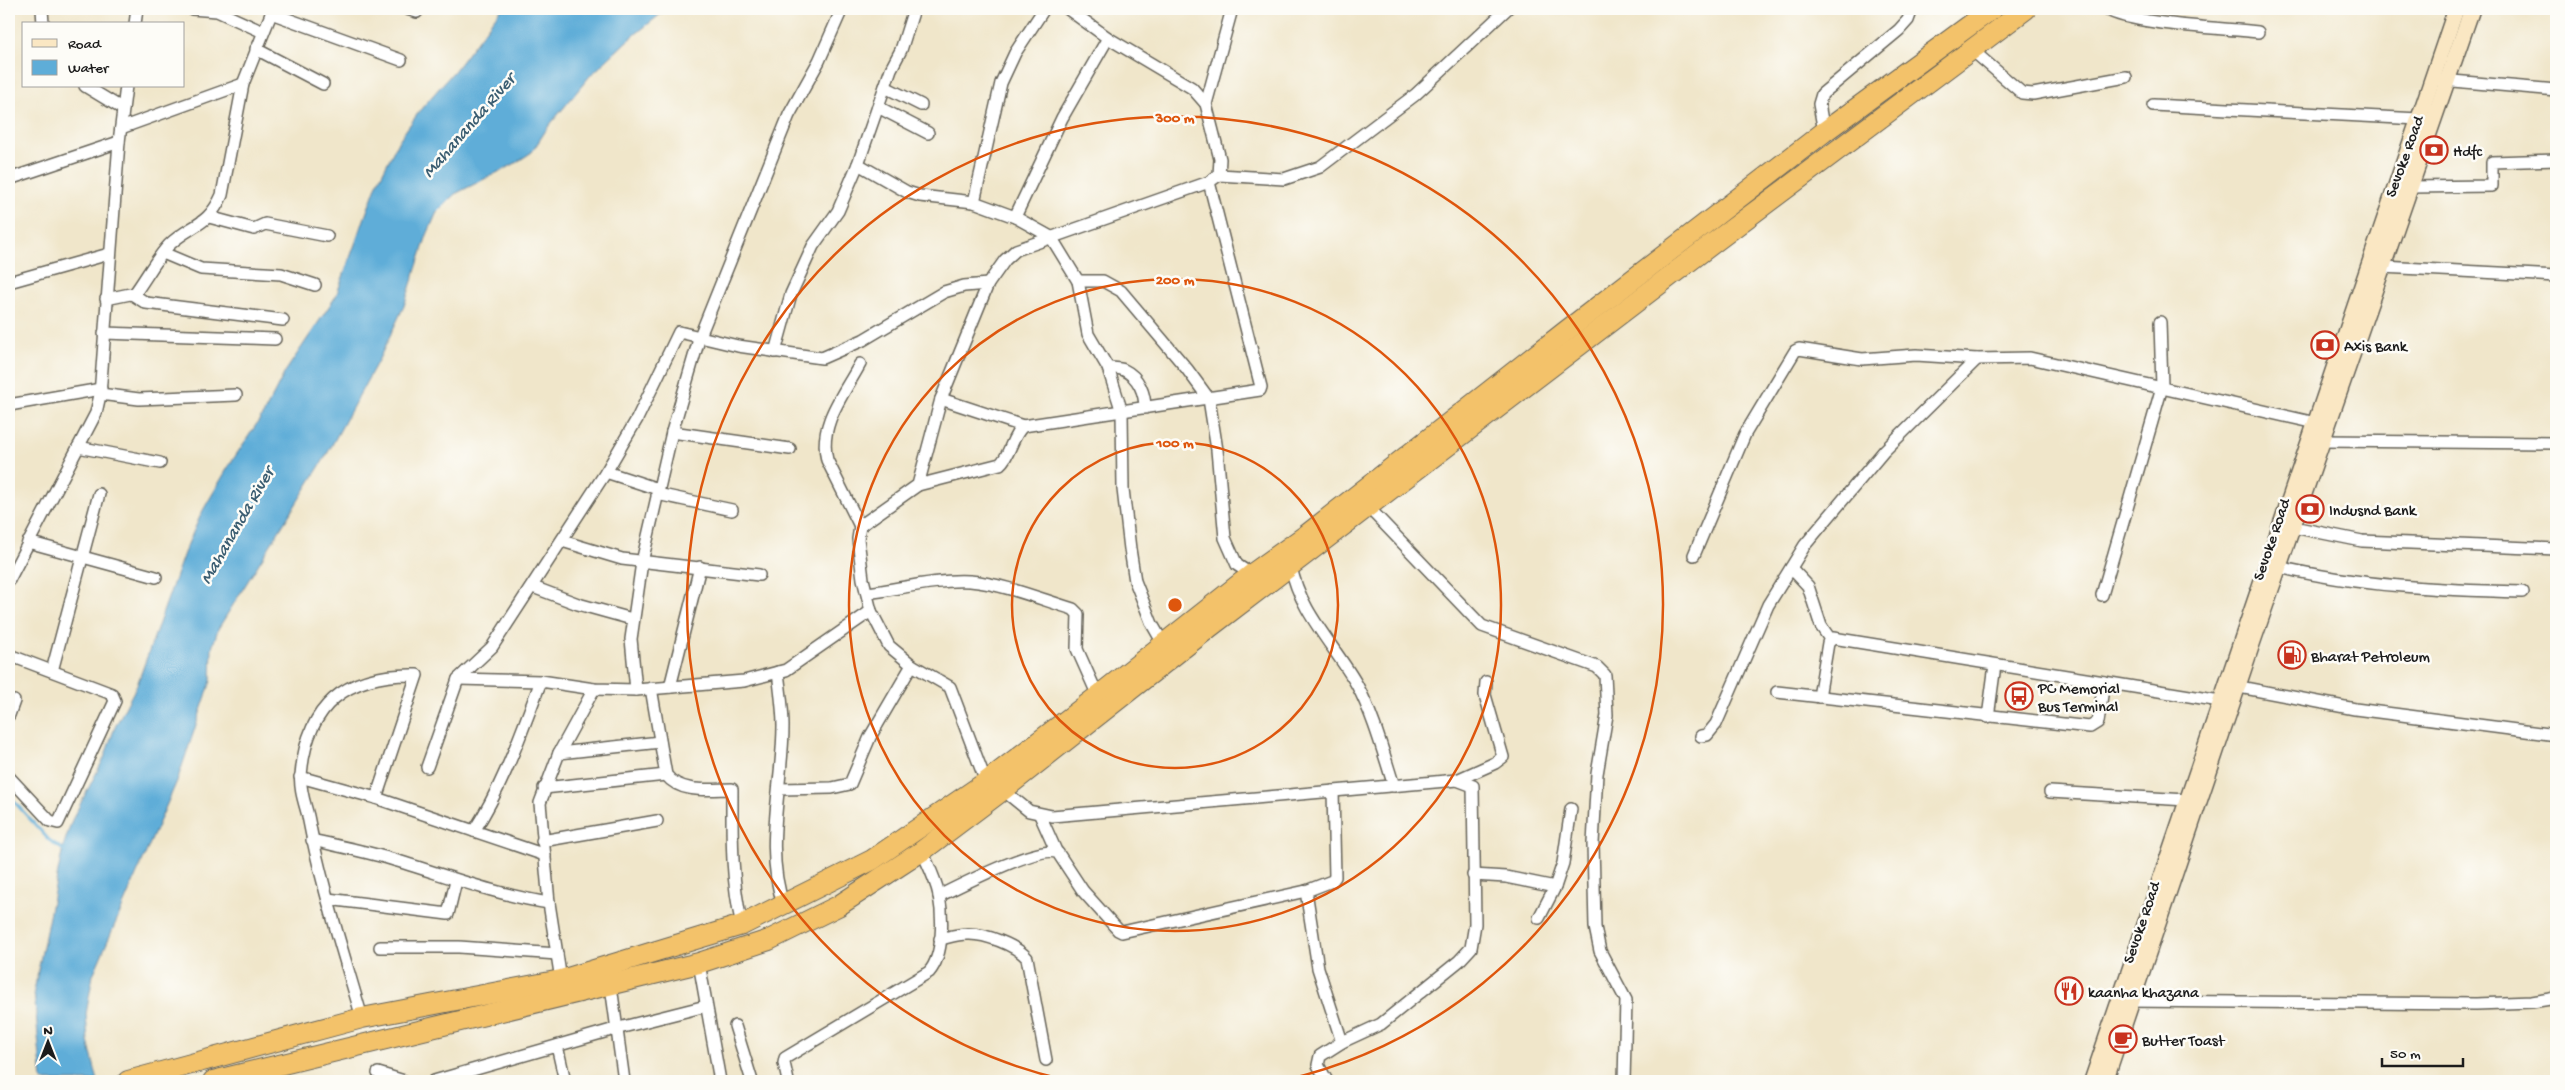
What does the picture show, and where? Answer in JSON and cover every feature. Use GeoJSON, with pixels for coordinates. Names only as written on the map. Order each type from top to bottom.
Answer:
{"type":"FeatureCollection","features":[{"type":"Feature","properties":{"kind":"highway"},"geometry":{"type":"LineString","coordinates":[[128,1081],[362,1018],[561,980],[742,926],[872,860],[995,786],[1258,580],[1305,536],[1566,330],[1824,132],[1992,9]]}},
{"type":"Feature","properties":{"kind":"highway"},"geometry":{"type":"LineString","coordinates":[[212,1081],[611,986],[699,963],[769,940],[830,910],[868,888],[922,851],[1098,696],[1164,645],[1258,580],[1291,566],[1712,244],[2026,9]]}},
{"type":"Feature","properties":{"kind":"main road","name":"Sevoke Road"},"geometry":{"type":"LineString","coordinates":[[2105,1081],[2126,1001],[2186,800],[2220,701],[2231,686],[2293,527],[2322,441],[2342,365],[2419,119],[2456,9]]}},
{"type":"Feature","properties":{"kind":"main road","name":"Sevoke Road"},"geometry":{"type":"LineString","coordinates":[[2092,1081],[2126,1001],[2316,423],[2382,267],[2472,9]]}},
{"type":"Feature","properties":{"kind":"street"},"geometry":{"type":"LineString","coordinates":[[42,9],[42,22]]}},
{"type":"Feature","properties":{"kind":"street"},"geometry":{"type":"LineString","coordinates":[[135,22],[137,9]]}},
{"type":"Feature","properties":{"kind":"street"},"geometry":{"type":"LineString","coordinates":[[192,9],[218,11],[263,32]]}},
{"type":"Feature","properties":{"kind":"street"},"geometry":{"type":"LineString","coordinates":[[636,690],[630,639],[642,562],[672,432],[700,336],[789,115],[818,61],[842,9]]}},
{"type":"Feature","properties":{"kind":"street"},"geometry":{"type":"LineString","coordinates":[[775,352],[790,294],[812,246],[838,211],[901,50],[914,9]]}},
{"type":"Feature","properties":{"kind":"street"},"geometry":{"type":"LineString","coordinates":[[974,202],[1001,83],[1015,53],[1044,9]]}},
{"type":"Feature","properties":{"kind":"street"},"geometry":{"type":"LineString","coordinates":[[941,399],[1024,426],[1258,392],[1261,387],[1220,231],[1214,178],[1220,159],[1206,104],[1192,88],[1108,38],[1068,9]]}},
{"type":"Feature","properties":{"kind":"street"},"geometry":{"type":"LineString","coordinates":[[1206,104],[1232,9]]}},
{"type":"Feature","properties":{"kind":"street"},"geometry":{"type":"LineString","coordinates":[[918,486],[941,399],[988,284],[1016,250],[1214,178],[1284,179],[1320,167],[1415,95],[1507,9]]}},
{"type":"Feature","properties":{"kind":"street"},"geometry":{"type":"LineString","coordinates":[[1824,132],[1819,104],[1822,94],[1899,30],[1908,20],[1912,9]]}},
{"type":"Feature","properties":{"kind":"street"},"geometry":{"type":"LineString","coordinates":[[2106,9],[2119,14],[2153,20],[2258,32]]}},
{"type":"Feature","properties":{"kind":"street"},"geometry":{"type":"LineString","coordinates":[[106,299],[132,294],[163,253],[174,242],[209,217],[222,194],[243,84],[272,11],[401,60]]}},
{"type":"Feature","properties":{"kind":"street"},"geometry":{"type":"LineString","coordinates":[[1015,217],[1062,118],[1108,38]]}},
{"type":"Feature","properties":{"kind":"street"},"geometry":{"type":"LineString","coordinates":[[256,49],[323,84]]}},
{"type":"Feature","properties":{"kind":"street"},"geometry":{"type":"LineString","coordinates":[[1972,50],[2022,93],[2033,94],[2126,77]]}},
{"type":"Feature","properties":{"kind":"street"},"geometry":{"type":"LineString","coordinates":[[2432,78],[2448,82],[2556,90]]}},
{"type":"Feature","properties":{"kind":"street"},"geometry":{"type":"LineString","coordinates":[[121,128],[243,84]]}},
{"type":"Feature","properties":{"kind":"street"},"geometry":{"type":"LineString","coordinates":[[885,87],[921,105]]}},
{"type":"Feature","properties":{"kind":"street"},"geometry":{"type":"LineString","coordinates":[[88,88],[123,109]]}},
{"type":"Feature","properties":{"kind":"street"},"geometry":{"type":"LineString","coordinates":[[9,580],[96,413],[100,392],[118,142],[126,88]]}},
{"type":"Feature","properties":{"kind":"street"},"geometry":{"type":"LineString","coordinates":[[2153,105],[2419,119]]}},
{"type":"Feature","properties":{"kind":"street"},"geometry":{"type":"LineString","coordinates":[[878,107],[928,133]]}},
{"type":"Feature","properties":{"kind":"street"},"geometry":{"type":"LineString","coordinates":[[9,179],[118,142]]}},
{"type":"Feature","properties":{"kind":"street"},"geometry":{"type":"LineString","coordinates":[[2411,187],[2492,186],[2492,162],[2556,160]]}},
{"type":"Feature","properties":{"kind":"street"},"geometry":{"type":"LineString","coordinates":[[858,164],[907,192],[920,196],[974,202],[1015,217],[1050,237],[1078,281],[1088,334],[1108,368],[1122,412],[1124,516],[1135,581],[1152,624],[1164,645]]}},
{"type":"Feature","properties":{"kind":"street"},"geometry":{"type":"LineString","coordinates":[[209,217],[254,229],[265,224],[327,236]]}},
{"type":"Feature","properties":{"kind":"street"},"geometry":{"type":"LineString","coordinates":[[163,253],[201,269],[281,274],[315,285]]}},
{"type":"Feature","properties":{"kind":"street"},"geometry":{"type":"LineString","coordinates":[[9,282],[109,254]]}},
{"type":"Feature","properties":{"kind":"street"},"geometry":{"type":"LineString","coordinates":[[2382,267],[2556,276]]}},
{"type":"Feature","properties":{"kind":"street"},"geometry":{"type":"LineString","coordinates":[[1078,281],[1103,281],[1121,291],[1187,369],[1209,399],[1217,450],[1225,538],[1237,565],[1258,580]]}},
{"type":"Feature","properties":{"kind":"street"},"geometry":{"type":"LineString","coordinates":[[427,767],[458,680],[492,647],[533,587],[606,472],[637,419],[679,332],[775,352],[816,358],[828,356],[863,340],[944,292],[964,286],[988,284]]}},
{"type":"Feature","properties":{"kind":"street"},"geometry":{"type":"LineString","coordinates":[[132,294],[146,304],[283,320]]}},
{"type":"Feature","properties":{"kind":"street"},"geometry":{"type":"LineString","coordinates":[[2102,595],[2162,387],[2160,322]]}},
{"type":"Feature","properties":{"kind":"street"},"geometry":{"type":"LineString","coordinates":[[104,333],[275,339]]}},
{"type":"Feature","properties":{"kind":"street"},"geometry":{"type":"LineString","coordinates":[[1694,555],[1747,430],[1797,350],[1862,359],[1916,354],[1977,359],[2030,358],[2316,423]]}},
{"type":"Feature","properties":{"kind":"street"},"geometry":{"type":"LineString","coordinates":[[1701,736],[1707,735],[1716,724],[1768,605],[1805,545],[1884,451],[1977,359]]}},
{"type":"Feature","properties":{"kind":"street"},"geometry":{"type":"LineString","coordinates":[[860,364],[827,424],[825,450],[827,460],[860,526],[858,539],[871,611],[889,646],[912,665],[950,687],[995,786],[1029,811],[1040,815],[1052,816],[1457,780],[1496,763],[1503,757],[1486,695],[1486,682]]}},
{"type":"Feature","properties":{"kind":"street"},"geometry":{"type":"LineString","coordinates":[[1108,368],[1124,370],[1133,378],[1145,394],[1145,408]]}},
{"type":"Feature","properties":{"kind":"street"},"geometry":{"type":"LineString","coordinates":[[9,405],[100,392],[139,398],[236,395]]}},
{"type":"Feature","properties":{"kind":"street"},"geometry":{"type":"LineString","coordinates":[[860,526],[918,486],[1000,464],[1016,432],[1024,426]]}},
{"type":"Feature","properties":{"kind":"street"},"geometry":{"type":"LineString","coordinates":[[672,432],[790,449]]}},
{"type":"Feature","properties":{"kind":"street"},"geometry":{"type":"LineString","coordinates":[[2322,441],[2556,443]]}},
{"type":"Feature","properties":{"kind":"street"},"geometry":{"type":"LineString","coordinates":[[78,447],[160,463]]}},
{"type":"Feature","properties":{"kind":"street"},"geometry":{"type":"LineString","coordinates":[[606,472],[658,492],[732,510]]}},
{"type":"Feature","properties":{"kind":"street"},"geometry":{"type":"LineString","coordinates":[[52,671],[99,494]]}},
{"type":"Feature","properties":{"kind":"street"},"geometry":{"type":"LineString","coordinates":[[1368,507],[1482,626],[1597,667],[1605,675],[1607,715],[1598,774],[1593,842],[1595,927],[1600,952],[1626,1000],[1624,1081]]}},
{"type":"Feature","properties":{"kind":"street"},"geometry":{"type":"LineString","coordinates":[[2293,527],[2362,541],[2556,549]]}},
{"type":"Feature","properties":{"kind":"street"},"geometry":{"type":"LineString","coordinates":[[562,541],[622,559],[759,575]]}},
{"type":"Feature","properties":{"kind":"street"},"geometry":{"type":"LineString","coordinates":[[28,542],[156,577]]}},
{"type":"Feature","properties":{"kind":"street"},"geometry":{"type":"LineString","coordinates":[[1291,566],[1295,586],[1304,604],[1357,685],[1368,707],[1394,786]]}},
{"type":"Feature","properties":{"kind":"street"},"geometry":{"type":"LineString","coordinates":[[670,686],[700,567]]}},
{"type":"Feature","properties":{"kind":"street"},"geometry":{"type":"LineString","coordinates":[[2279,567],[2309,574],[2434,590],[2522,592]]}},
{"type":"Feature","properties":{"kind":"street"},"geometry":{"type":"LineString","coordinates":[[1791,568],[1808,586],[1821,626],[1830,639],[2220,701]]}},
{"type":"Feature","properties":{"kind":"street"},"geometry":{"type":"LineString","coordinates":[[867,594],[951,581],[970,581],[987,584],[1073,609],[1078,614],[1077,649],[1098,696]]}},
{"type":"Feature","properties":{"kind":"street"},"geometry":{"type":"LineString","coordinates":[[533,587],[578,604],[632,620]]}},
{"type":"Feature","properties":{"kind":"street"},"geometry":{"type":"LineString","coordinates":[[458,680],[541,682],[594,688],[636,690],[744,681],[786,670],[871,611]]}},
{"type":"Feature","properties":{"kind":"street"},"geometry":{"type":"LineString","coordinates":[[1819,697],[1830,639]]}},
{"type":"Feature","properties":{"kind":"street"},"geometry":{"type":"LineString","coordinates":[[9,655],[112,694],[114,704],[58,823],[50,821],[9,777]]}},
{"type":"Feature","properties":{"kind":"street"},"geometry":{"type":"LineString","coordinates":[[1988,717],[1995,664]]}},
{"type":"Feature","properties":{"kind":"street"},"geometry":{"type":"LineString","coordinates":[[779,789],[832,788],[850,784],[870,737],[912,665]]}},
{"type":"Feature","properties":{"kind":"street"},"geometry":{"type":"LineString","coordinates":[[778,672],[783,726],[776,869],[784,906]]}},
{"type":"Feature","properties":{"kind":"street"},"geometry":{"type":"LineString","coordinates":[[362,1018],[312,840],[300,777],[306,745],[320,712],[346,688],[372,678],[417,675],[376,798]]}},
{"type":"Feature","properties":{"kind":"street"},"geometry":{"type":"LineString","coordinates":[[474,831],[490,806],[508,768],[541,682]]}},
{"type":"Feature","properties":{"kind":"street"},"geometry":{"type":"LineString","coordinates":[[1777,692],[1988,717],[2093,726],[2098,722],[2104,682]]}},
{"type":"Feature","properties":{"kind":"street"},"geometry":{"type":"LineString","coordinates":[[2231,686],[2355,709],[2556,735]]}},
{"type":"Feature","properties":{"kind":"street"},"geometry":{"type":"LineString","coordinates":[[561,980],[549,903],[540,803],[544,788],[560,753],[594,688]]}},
{"type":"Feature","properties":{"kind":"street"},"geometry":{"type":"LineString","coordinates":[[651,688],[666,775],[673,784],[687,788],[732,789],[732,869],[742,926]]}},
{"type":"Feature","properties":{"kind":"street"},"geometry":{"type":"LineString","coordinates":[[9,715],[14,701]]}},
{"type":"Feature","properties":{"kind":"street"},"geometry":{"type":"LineString","coordinates":[[560,753],[660,742]]}},
{"type":"Feature","properties":{"kind":"street"},"geometry":{"type":"LineString","coordinates":[[544,788],[666,775]]}},
{"type":"Feature","properties":{"kind":"street"},"geometry":{"type":"LineString","coordinates":[[300,777],[376,798],[544,855]]}},
{"type":"Feature","properties":{"kind":"street"},"geometry":{"type":"LineString","coordinates":[[1327,1081],[1318,1065],[1318,1060],[1342,1042],[1381,1024],[1459,961],[1470,948],[1475,924],[1473,875],[1474,788],[1457,780]]}},
{"type":"Feature","properties":{"kind":"street"},"geometry":{"type":"LineString","coordinates":[[1040,815],[1056,851],[1083,891],[1118,930],[1122,932],[1306,891],[1332,882],[1335,877],[1333,791]]}},
{"type":"Feature","properties":{"kind":"street"},"geometry":{"type":"LineString","coordinates":[[2050,792],[2186,800]]}},
{"type":"Feature","properties":{"kind":"street"},"geometry":{"type":"LineString","coordinates":[[1539,918],[1555,887],[1563,863],[1571,809]]}},
{"type":"Feature","properties":{"kind":"street"},"geometry":{"type":"LineString","coordinates":[[542,841],[657,821]]}},
{"type":"Feature","properties":{"kind":"street"},"geometry":{"type":"LineString","coordinates":[[312,840],[389,859],[456,881],[518,898],[549,903]]}},
{"type":"Feature","properties":{"kind":"street"},"geometry":{"type":"LineString","coordinates":[[939,896],[1020,860],[1048,850],[1056,851]]}},
{"type":"Feature","properties":{"kind":"street"},"geometry":{"type":"LineString","coordinates":[[788,1081],[784,1066],[786,1058],[929,972],[939,956],[939,896],[922,851]]}},
{"type":"Feature","properties":{"kind":"street"},"geometry":{"type":"LineString","coordinates":[[1473,875],[1506,877],[1555,887]]}},
{"type":"Feature","properties":{"kind":"street"},"geometry":{"type":"LineString","coordinates":[[328,899],[448,914],[456,881]]}},
{"type":"Feature","properties":{"kind":"street"},"geometry":{"type":"LineString","coordinates":[[1306,891],[1318,968],[1342,1042]]}},
{"type":"Feature","properties":{"kind":"street"},"geometry":{"type":"LineString","coordinates":[[940,939],[975,934],[1015,947],[1022,952],[1027,958],[1046,1060]]}},
{"type":"Feature","properties":{"kind":"street"},"geometry":{"type":"LineString","coordinates":[[380,947],[459,947],[557,954]]}},
{"type":"Feature","properties":{"kind":"street"},"geometry":{"type":"LineString","coordinates":[[699,963],[720,1081]]}},
{"type":"Feature","properties":{"kind":"street"},"geometry":{"type":"LineString","coordinates":[[611,986],[615,1029],[624,1081]]}},
{"type":"Feature","properties":{"kind":"street"},"geometry":{"type":"LineString","coordinates":[[2126,1001],[2476,1004],[2532,1002],[2556,998]]}},
{"type":"Feature","properties":{"kind":"street"},"geometry":{"type":"LineString","coordinates":[[434,1081],[615,1029],[706,1006]]}},
{"type":"Feature","properties":{"kind":"street"},"geometry":{"type":"LineString","coordinates":[[735,1026],[752,1081]]}},
{"type":"Feature","properties":{"kind":"street"},"geometry":{"type":"LineString","coordinates":[[557,1046],[565,1081]]}},
{"type":"Feature","properties":{"kind":"street"},"geometry":{"type":"LineString","coordinates":[[378,1073],[404,1081]]}},
{"type":"Feature","properties":{"kind":"water","name":"Mahananda River"},"geometry":{"type":"Polygon","coordinates":[[[501,9],[667,9],[627,41],[589,77],[548,127],[532,152],[514,164],[455,194],[437,212],[427,235],[404,306],[380,357],[326,456],[218,629],[212,648],[211,681],[177,781],[93,975],[86,1014],[88,1041],[98,1081],[42,1081],[34,991],[63,847],[72,820],[104,758],[115,727],[137,685],[184,553],[202,512],[230,464],[264,413],[285,372],[336,296],[377,184],[399,140],[421,109],[455,70],[501,9]]]}},
{"type":"Feature","properties":{"kind":"waterway"},"geometry":{"type":"LineString","coordinates":[[9,796],[49,840],[65,851]]}},
{"type":"Feature","properties":{"kind":"place","name":"Hdfc"},"geometry":{"type":"Point","coordinates":[2434,150]}},
{"type":"Feature","properties":{"kind":"place","name":"Axis Bank"},"geometry":{"type":"Point","coordinates":[2325,345]}},
{"type":"Feature","properties":{"kind":"place","name":"Indusnd Bank"},"geometry":{"type":"Point","coordinates":[2310,509]}},
{"type":"Feature","properties":{"kind":"place","name":"Bharat Petroleum"},"geometry":{"type":"Point","coordinates":[2292,655]}},
{"type":"Feature","properties":{"kind":"place","name":"PC Memorial Bus Terminal"},"geometry":{"type":"Point","coordinates":[2019,696]}},
{"type":"Feature","properties":{"kind":"place","name":"kaanha khazana"},"geometry":{"type":"Point","coordinates":[2069,991]}},
{"type":"Feature","properties":{"kind":"place","name":"Butter Toast"},"geometry":{"type":"Point","coordinates":[2123,1039]}}]}
